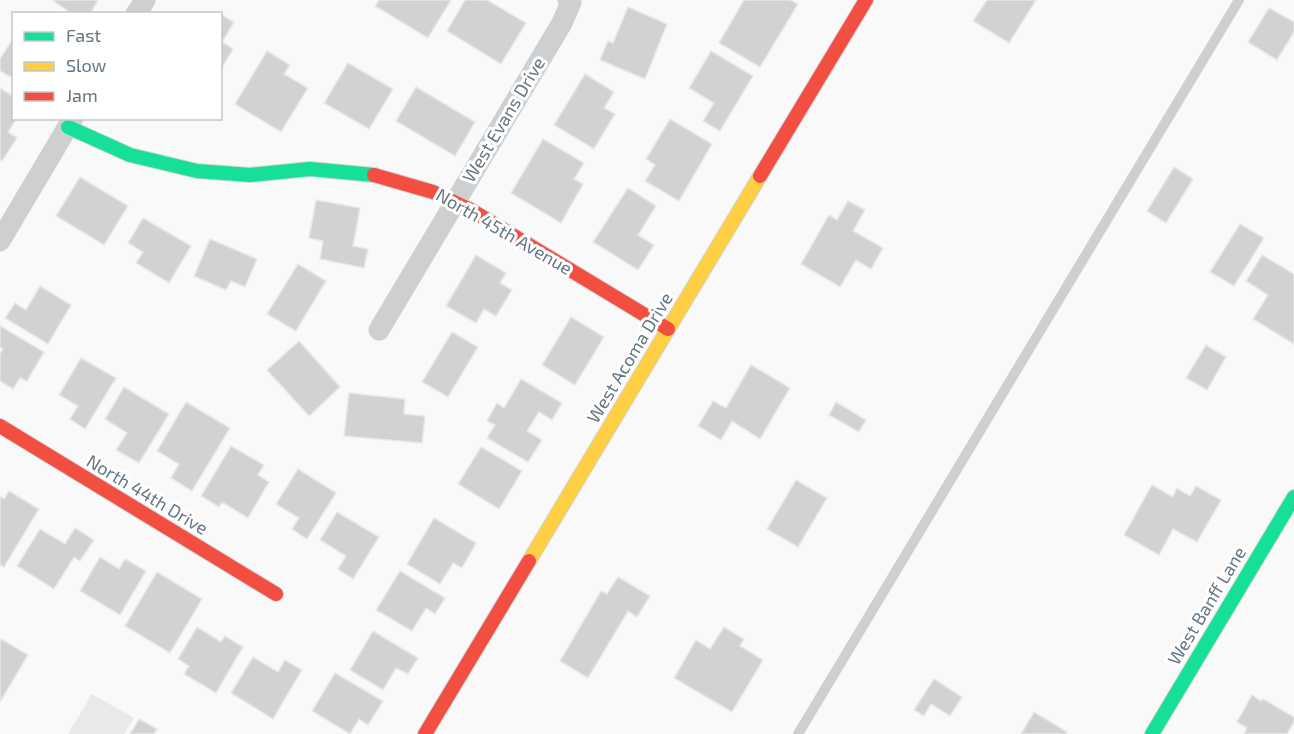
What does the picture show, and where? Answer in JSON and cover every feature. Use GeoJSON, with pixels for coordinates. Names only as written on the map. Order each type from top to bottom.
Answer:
{"type":"FeatureCollection","features":[{"type":"Feature","properties":{"kind":"street","name":"West Acoma Drive"},"geometry":{"type":"LineString","coordinates":[[424,734],[866,0]]}},
{"type":"Feature","properties":{"kind":"street","name":"West Evans Drive"},"geometry":{"type":"LineString","coordinates":[[379,330],[562,23],[569,1]]}},
{"type":"Feature","properties":{"kind":"street","name":"North 45th Avenue"},"geometry":{"type":"LineString","coordinates":[[70,123],[94,141],[219,184],[244,175],[308,169],[349,171],[385,176],[412,183],[455,201],[668,329]]}},
{"type":"Feature","properties":{"kind":"street"},"geometry":{"type":"LineString","coordinates":[[0,241],[70,123]]}},
{"type":"Feature","properties":{"kind":"street","name":"North 44th Drive"},"geometry":{"type":"LineString","coordinates":[[0,426],[276,594]]}},
{"type":"Feature","properties":{"kind":"street","name":"West Banff Lane"},"geometry":{"type":"LineString","coordinates":[[1152,734],[1294,497]]}},
{"type":"Feature","properties":{"kind":"lane"},"geometry":{"type":"LineString","coordinates":[[798,734],[1239,0]]}},
{"type":"Feature","properties":{"kind":"shaded area"},"geometry":{"type":"Polygon","coordinates":[[[92,694],[134,718],[124,734],[68,734],[92,694]]]}},
{"type":"Feature","properties":{"kind":"building"},"geometry":{"type":"Polygon","coordinates":[[[52,0],[98,0],[91,12],[69,12],[52,0]]]}},
{"type":"Feature","properties":{"kind":"building"},"geometry":{"type":"Polygon","coordinates":[[[379,0],[451,0],[428,38],[375,6],[379,0]]]}},
{"type":"Feature","properties":{"kind":"building"},"geometry":{"type":"Polygon","coordinates":[[[465,0],[487,0],[526,23],[501,64],[447,31],[465,0]]]}},
{"type":"Feature","properties":{"kind":"building"},"geometry":{"type":"Polygon","coordinates":[[[744,0],[790,0],[798,4],[760,67],[719,43],[744,0]]]}},
{"type":"Feature","properties":{"kind":"building"},"geometry":{"type":"Polygon","coordinates":[[[987,0],[1036,0],[1009,43],[973,21],[987,0]]]}},
{"type":"Feature","properties":{"kind":"building"},"geometry":{"type":"Polygon","coordinates":[[[628,7],[667,24],[645,79],[600,60],[608,41],[613,43],[628,7]]]}},
{"type":"Feature","properties":{"kind":"building"},"geometry":{"type":"Polygon","coordinates":[[[1269,8],[1294,22],[1294,32],[1277,60],[1248,42],[1269,8]]]}},
{"type":"Feature","properties":{"kind":"building"},"geometry":{"type":"Polygon","coordinates":[[[222,15],[234,22],[222,42],[222,15]]]}},
{"type":"Feature","properties":{"kind":"building"},"geometry":{"type":"Polygon","coordinates":[[[12,40],[12,78],[0,71],[0,59],[12,40]]]}},
{"type":"Feature","properties":{"kind":"building"},"geometry":{"type":"Polygon","coordinates":[[[222,42],[233,49],[222,68],[222,42]]]}},
{"type":"Feature","properties":{"kind":"building"},"geometry":{"type":"Polygon","coordinates":[[[267,51],[290,65],[284,74],[308,88],[281,132],[235,104],[267,51]]]}},
{"type":"Feature","properties":{"kind":"building"},"geometry":{"type":"Polygon","coordinates":[[[711,51],[753,76],[720,131],[703,121],[714,103],[689,88],[711,51]]]}},
{"type":"Feature","properties":{"kind":"building"},"geometry":{"type":"Polygon","coordinates":[[[348,63],[393,89],[369,129],[324,103],[348,63]]]}},
{"type":"Feature","properties":{"kind":"building"},"geometry":{"type":"Polygon","coordinates":[[[585,74],[614,92],[604,108],[615,114],[594,149],[554,125],[585,74]]]}},
{"type":"Feature","properties":{"kind":"building"},"geometry":{"type":"Polygon","coordinates":[[[416,87],[475,122],[455,156],[396,121],[416,87]]]}},
{"type":"Feature","properties":{"kind":"building"},"geometry":{"type":"Polygon","coordinates":[[[0,88],[12,96],[12,120],[16,120],[8,132],[17,138],[2,161],[0,159],[0,88]]]}},
{"type":"Feature","properties":{"kind":"building"},"geometry":{"type":"Polygon","coordinates":[[[670,119],[712,144],[679,201],[645,181],[655,165],[646,159],[670,119]]]}},
{"type":"Feature","properties":{"kind":"building"},"geometry":{"type":"Polygon","coordinates":[[[543,139],[584,163],[574,179],[583,184],[561,223],[511,193],[543,139]]]}},
{"type":"Feature","properties":{"kind":"building"},"geometry":{"type":"Polygon","coordinates":[[[1174,167],[1193,179],[1166,223],[1147,211],[1174,167]]]}},
{"type":"Feature","properties":{"kind":"building"},"geometry":{"type":"Polygon","coordinates":[[[80,177],[128,206],[104,245],[56,216],[80,177]]]}},
{"type":"Feature","properties":{"kind":"building"},"geometry":{"type":"Polygon","coordinates":[[[628,188],[656,206],[638,235],[654,245],[638,270],[593,242],[628,188]]]}},
{"type":"Feature","properties":{"kind":"building"},"geometry":{"type":"Polygon","coordinates":[[[316,200],[360,208],[353,246],[368,249],[364,268],[320,259],[323,241],[309,238],[316,200]]]}},
{"type":"Feature","properties":{"kind":"building"},"geometry":{"type":"Polygon","coordinates":[[[848,201],[865,210],[853,231],[883,248],[871,269],[856,260],[840,287],[801,264],[829,215],[837,220],[848,201]]]}},
{"type":"Feature","properties":{"kind":"building"},"geometry":{"type":"Polygon","coordinates":[[[143,218],[191,246],[169,283],[136,263],[143,252],[128,243],[143,218]]]}},
{"type":"Feature","properties":{"kind":"building"},"geometry":{"type":"Polygon","coordinates":[[[1240,224],[1264,238],[1234,286],[1210,272],[1240,224]]]}},
{"type":"Feature","properties":{"kind":"building"},"geometry":{"type":"Polygon","coordinates":[[[210,239],[257,259],[245,287],[231,281],[226,290],[194,276],[210,239]]]}},
{"type":"Feature","properties":{"kind":"building"},"geometry":{"type":"Polygon","coordinates":[[[476,255],[506,273],[500,283],[512,290],[496,316],[484,309],[476,323],[446,306],[476,255]]]}},
{"type":"Feature","properties":{"kind":"building"},"geometry":{"type":"Polygon","coordinates":[[[1262,255],[1294,274],[1294,344],[1253,319],[1268,295],[1246,281],[1262,255]]]}},
{"type":"Feature","properties":{"kind":"building"},"geometry":{"type":"Polygon","coordinates":[[[298,264],[326,281],[296,331],[267,314],[298,264]]]}},
{"type":"Feature","properties":{"kind":"building"},"geometry":{"type":"Polygon","coordinates":[[[40,286],[71,305],[48,344],[5,318],[15,303],[26,310],[40,286]]]}},
{"type":"Feature","properties":{"kind":"building"},"geometry":{"type":"Polygon","coordinates":[[[571,317],[604,337],[575,385],[542,365],[571,317]]]}},
{"type":"Feature","properties":{"kind":"building"},"geometry":{"type":"Polygon","coordinates":[[[0,326],[44,352],[27,381],[20,378],[13,389],[0,381],[0,354],[3,349],[0,347],[0,326]]]}},
{"type":"Feature","properties":{"kind":"building"},"geometry":{"type":"Polygon","coordinates":[[[452,332],[478,347],[448,397],[422,382],[452,332]]]}},
{"type":"Feature","properties":{"kind":"building"},"geometry":{"type":"Polygon","coordinates":[[[299,341],[340,387],[309,416],[267,370],[299,341]]]}},
{"type":"Feature","properties":{"kind":"building"},"geometry":{"type":"Polygon","coordinates":[[[1206,345],[1226,357],[1207,390],[1186,378],[1206,345]]]}},
{"type":"Feature","properties":{"kind":"building"},"geometry":{"type":"Polygon","coordinates":[[[81,358],[116,378],[85,429],[70,419],[78,406],[59,395],[81,358]]]}},
{"type":"Feature","properties":{"kind":"building"},"geometry":{"type":"Polygon","coordinates":[[[751,365],[790,388],[760,439],[732,421],[721,440],[698,426],[713,401],[726,408],[751,365]]]}},
{"type":"Feature","properties":{"kind":"building"},"geometry":{"type":"Polygon","coordinates":[[[521,379],[562,403],[552,420],[539,412],[527,431],[542,440],[528,462],[487,438],[495,425],[487,421],[497,403],[504,408],[521,379]]]}},
{"type":"Feature","properties":{"kind":"building"},"geometry":{"type":"Polygon","coordinates":[[[124,387],[169,414],[139,463],[116,450],[127,433],[105,419],[124,387]]]}},
{"type":"Feature","properties":{"kind":"building"},"geometry":{"type":"Polygon","coordinates":[[[349,393],[405,399],[404,414],[425,416],[422,443],[344,436],[349,393]]]}},
{"type":"Feature","properties":{"kind":"building"},"geometry":{"type":"Polygon","coordinates":[[[186,402],[230,428],[192,491],[171,478],[179,464],[157,451],[186,402]]]}},
{"type":"Feature","properties":{"kind":"building"},"geometry":{"type":"Polygon","coordinates":[[[836,402],[866,420],[859,432],[829,415],[836,402]]]}},
{"type":"Feature","properties":{"kind":"building"},"geometry":{"type":"Polygon","coordinates":[[[231,446],[264,465],[258,475],[269,482],[248,518],[222,502],[219,507],[201,496],[231,446]]]}},
{"type":"Feature","properties":{"kind":"building"},"geometry":{"type":"Polygon","coordinates":[[[481,447],[522,471],[499,509],[458,484],[481,447]]]}},
{"type":"Feature","properties":{"kind":"building"},"geometry":{"type":"Polygon","coordinates":[[[298,469],[336,493],[307,539],[292,529],[299,518],[276,504],[298,469]]]}},
{"type":"Feature","properties":{"kind":"building"},"geometry":{"type":"Polygon","coordinates":[[[796,480],[827,498],[798,547],[767,529],[796,480]]]}},
{"type":"Feature","properties":{"kind":"building"},"geometry":{"type":"Polygon","coordinates":[[[1152,485],[1173,497],[1177,488],[1190,496],[1196,486],[1221,500],[1197,542],[1173,529],[1159,555],[1124,535],[1152,485]]]}},
{"type":"Feature","properties":{"kind":"building"},"geometry":{"type":"Polygon","coordinates":[[[9,491],[39,509],[4,567],[0,565],[0,496],[4,499],[9,491]]]}},
{"type":"Feature","properties":{"kind":"building"},"geometry":{"type":"Polygon","coordinates":[[[337,512],[379,537],[353,579],[338,569],[346,556],[320,540],[337,512]]]}},
{"type":"Feature","properties":{"kind":"building"},"geometry":{"type":"Polygon","coordinates":[[[434,518],[476,543],[462,568],[453,563],[440,584],[407,564],[434,518]]]}},
{"type":"Feature","properties":{"kind":"building"},"geometry":{"type":"Polygon","coordinates":[[[75,528],[94,540],[80,561],[74,557],[54,589],[17,566],[40,529],[65,544],[75,528]]]}},
{"type":"Feature","properties":{"kind":"building"},"geometry":{"type":"Polygon","coordinates":[[[100,557],[119,569],[125,559],[146,571],[120,615],[80,591],[100,557]]]}},
{"type":"Feature","properties":{"kind":"building"},"geometry":{"type":"Polygon","coordinates":[[[400,571],[445,598],[435,614],[426,608],[412,631],[376,610],[400,571]]]}},
{"type":"Feature","properties":{"kind":"building"},"geometry":{"type":"Polygon","coordinates":[[[157,572],[202,599],[170,653],[125,626],[157,572]]]}},
{"type":"Feature","properties":{"kind":"building"},"geometry":{"type":"Polygon","coordinates":[[[618,577],[650,596],[637,617],[628,611],[588,678],[560,661],[601,591],[607,594],[618,577]]]}},
{"type":"Feature","properties":{"kind":"building"},"geometry":{"type":"Polygon","coordinates":[[[197,627],[221,642],[225,636],[243,647],[216,693],[184,674],[189,666],[178,659],[197,627]]]}},
{"type":"Feature","properties":{"kind":"building"},"geometry":{"type":"Polygon","coordinates":[[[724,627],[744,639],[740,646],[763,660],[732,712],[674,678],[696,640],[710,649],[724,627]]]}},
{"type":"Feature","properties":{"kind":"building"},"geometry":{"type":"Polygon","coordinates":[[[373,631],[418,658],[408,674],[396,668],[383,690],[350,670],[373,631]]]}},
{"type":"Feature","properties":{"kind":"building"},"geometry":{"type":"Polygon","coordinates":[[[0,640],[28,655],[0,702],[0,640]]]}},
{"type":"Feature","properties":{"kind":"building"},"geometry":{"type":"Polygon","coordinates":[[[253,657],[278,672],[285,660],[302,670],[273,719],[231,693],[253,657]]]}},
{"type":"Feature","properties":{"kind":"building"},"geometry":{"type":"Polygon","coordinates":[[[335,673],[383,701],[368,725],[359,719],[350,734],[312,711],[335,673]]]}},
{"type":"Feature","properties":{"kind":"building"},"geometry":{"type":"Polygon","coordinates":[[[934,679],[962,697],[950,716],[931,704],[924,716],[914,710],[934,679]]]}},
{"type":"Feature","properties":{"kind":"building"},"geometry":{"type":"Polygon","coordinates":[[[1252,695],[1294,717],[1294,722],[1287,734],[1244,734],[1247,728],[1237,722],[1252,695]]]}},
{"type":"Feature","properties":{"kind":"building"},"geometry":{"type":"Polygon","coordinates":[[[1034,712],[1067,732],[1066,734],[1021,734],[1034,712]]]}},
{"type":"Feature","properties":{"kind":"building"},"geometry":{"type":"Polygon","coordinates":[[[139,719],[157,729],[154,733],[156,734],[130,734],[139,719]]]}},
{"type":"Feature","properties":{"kind":"traffic: fast"},"geometry":{"type":"LineString","coordinates":[[68,127],[130,155],[197,171],[250,175],[310,169],[374,175]]}},
{"type":"Feature","properties":{"kind":"traffic: fast"},"geometry":{"type":"LineString","coordinates":[[1152,734],[1294,497]]}},
{"type":"Feature","properties":{"kind":"traffic: slow"},"geometry":{"type":"LineString","coordinates":[[529,561],[760,176]]}},
{"type":"Feature","properties":{"kind":"traffic: jam"},"geometry":{"type":"LineString","coordinates":[[760,176],[866,0]]}},
{"type":"Feature","properties":{"kind":"traffic: jam"},"geometry":{"type":"LineString","coordinates":[[374,175],[433,192],[471,210],[668,329]]}},
{"type":"Feature","properties":{"kind":"traffic: jam"},"geometry":{"type":"LineString","coordinates":[[0,426],[276,594]]}},
{"type":"Feature","properties":{"kind":"traffic: jam"},"geometry":{"type":"LineString","coordinates":[[425,734],[529,561]]}}]}
